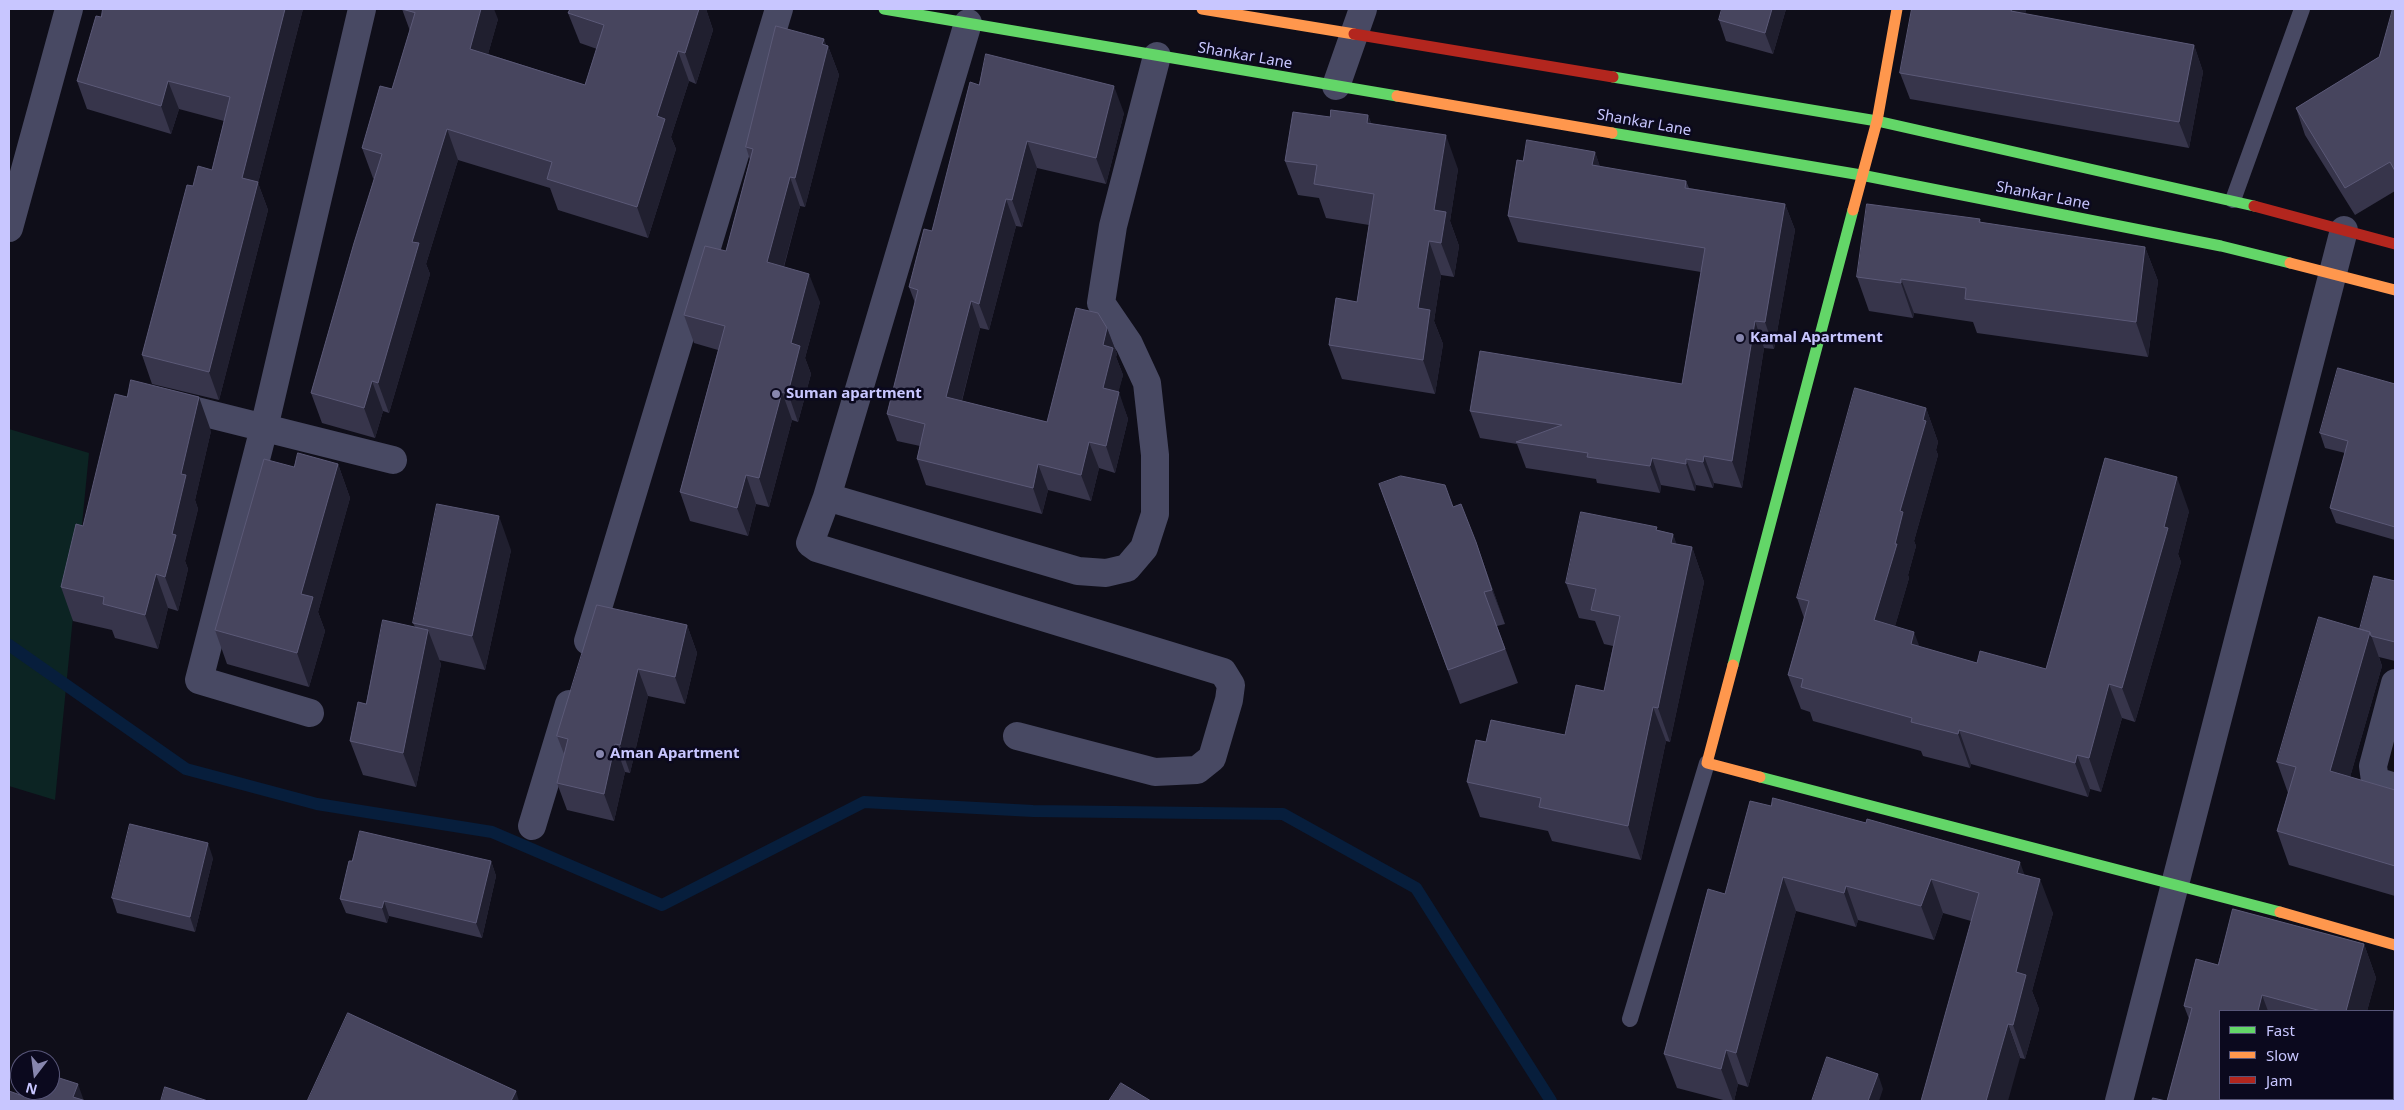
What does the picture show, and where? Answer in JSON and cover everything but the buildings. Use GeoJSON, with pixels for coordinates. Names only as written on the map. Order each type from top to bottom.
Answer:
{"type":"FeatureCollection","features":[{"type":"Feature","properties":{"kind":"street"},"geometry":{"type":"LineString","coordinates":[[9,228],[69,9]]}},
{"type":"Feature","properties":{"kind":"street"},"geometry":{"type":"LineString","coordinates":[[310,713],[200,680],[264,428],[362,9]]}},
{"type":"Feature","properties":{"kind":"street"},"geometry":{"type":"LineString","coordinates":[[532,826],[779,9]]}},
{"type":"Feature","properties":{"kind":"street","name":"Shankar Lane"},"geometry":{"type":"LineString","coordinates":[[884,9],[1861,175],[2221,246],[2395,290]]}},
{"type":"Feature","properties":{"kind":"street"},"geometry":{"type":"LineString","coordinates":[[1202,9],[1358,20],[1877,121],[2233,200],[2395,244]]}},
{"type":"Feature","properties":{"kind":"street"},"geometry":{"type":"LineString","coordinates":[[1897,9],[1877,121],[1861,175],[1707,763],[2248,903],[2395,946]]}},
{"type":"Feature","properties":{"kind":"street"},"geometry":{"type":"LineString","coordinates":[[1336,86],[1358,20]]}},
{"type":"Feature","properties":{"kind":"street"},"geometry":{"type":"LineString","coordinates":[[968,23],[827,497],[810,543],[817,548],[1223,672],[1231,685],[1229,700],[1212,758],[1197,770],[1155,772],[1017,736]]}},
{"type":"Feature","properties":{"kind":"street"},"geometry":{"type":"LineString","coordinates":[[827,497],[1078,571],[1106,573],[1127,568],[1144,548],[1155,514],[1155,454],[1147,383],[1129,344],[1101,304],[1113,226],[1157,56]]}},
{"type":"Feature","properties":{"kind":"street"},"geometry":{"type":"LineString","coordinates":[[2119,1101],[2344,230]]}},
{"type":"Feature","properties":{"kind":"street"},"geometry":{"type":"LineString","coordinates":[[142,397],[393,460]]}},
{"type":"Feature","properties":{"kind":"street"},"geometry":{"type":"LineString","coordinates":[[2395,683],[2373,766],[2375,781],[2395,787]]}},
{"type":"Feature","properties":{"kind":"lane"},"geometry":{"type":"LineString","coordinates":[[2233,200],[2302,9]]}},
{"type":"Feature","properties":{"kind":"lane"},"geometry":{"type":"LineString","coordinates":[[1630,1019],[1707,763]]}},
{"type":"Feature","properties":{"kind":"green space"},"geometry":{"type":"Polygon","coordinates":[[[9,429],[89,453],[55,800],[9,786],[9,429]]]}},
{"type":"Feature","properties":{"kind":"waterway"},"geometry":{"type":"LineString","coordinates":[[9,645],[186,769],[317,804],[492,832],[662,905],[864,802],[1033,811],[1283,814],[1416,888],[1551,1101]]}},
{"type":"Feature","properties":{"kind":"traffic: fast"},"geometry":{"type":"LineString","coordinates":[[884,9],[1397,96]]}},
{"type":"Feature","properties":{"kind":"traffic: fast"},"geometry":{"type":"LineString","coordinates":[[1613,77],[1877,121],[2254,206]]}},
{"type":"Feature","properties":{"kind":"traffic: fast"},"geometry":{"type":"LineString","coordinates":[[1612,133],[1861,175],[2221,246],[2290,263]]}},
{"type":"Feature","properties":{"kind":"traffic: fast"},"geometry":{"type":"LineString","coordinates":[[1733,665],[1853,210]]}},
{"type":"Feature","properties":{"kind":"traffic: fast"},"geometry":{"type":"LineString","coordinates":[[1760,777],[2280,912]]}},
{"type":"Feature","properties":{"kind":"traffic: slow"},"geometry":{"type":"LineString","coordinates":[[1202,9],[1354,34]]}},
{"type":"Feature","properties":{"kind":"traffic: slow"},"geometry":{"type":"LineString","coordinates":[[1853,210],[1877,121],[1897,9]]}},
{"type":"Feature","properties":{"kind":"traffic: slow"},"geometry":{"type":"LineString","coordinates":[[1397,96],[1612,133]]}},
{"type":"Feature","properties":{"kind":"traffic: slow"},"geometry":{"type":"LineString","coordinates":[[2290,263],[2395,290]]}},
{"type":"Feature","properties":{"kind":"traffic: slow"},"geometry":{"type":"LineString","coordinates":[[1733,665],[1707,763],[1760,777]]}},
{"type":"Feature","properties":{"kind":"traffic: slow"},"geometry":{"type":"LineString","coordinates":[[2280,912],[2395,945]]}},
{"type":"Feature","properties":{"kind":"traffic: jam"},"geometry":{"type":"LineString","coordinates":[[1354,34],[1613,77]]}},
{"type":"Feature","properties":{"kind":"traffic: jam"},"geometry":{"type":"LineString","coordinates":[[2254,206],[2395,244]]}},
{"type":"Feature","properties":{"kind":"place","name":"Kamal Apartment"},"geometry":{"type":"Point","coordinates":[1740,338]}},
{"type":"Feature","properties":{"kind":"place","name":"Suman apartment"},"geometry":{"type":"Point","coordinates":[776,394]}},
{"type":"Feature","properties":{"kind":"place","name":"Aman Apartment"},"geometry":{"type":"Point","coordinates":[600,754]}}]}
